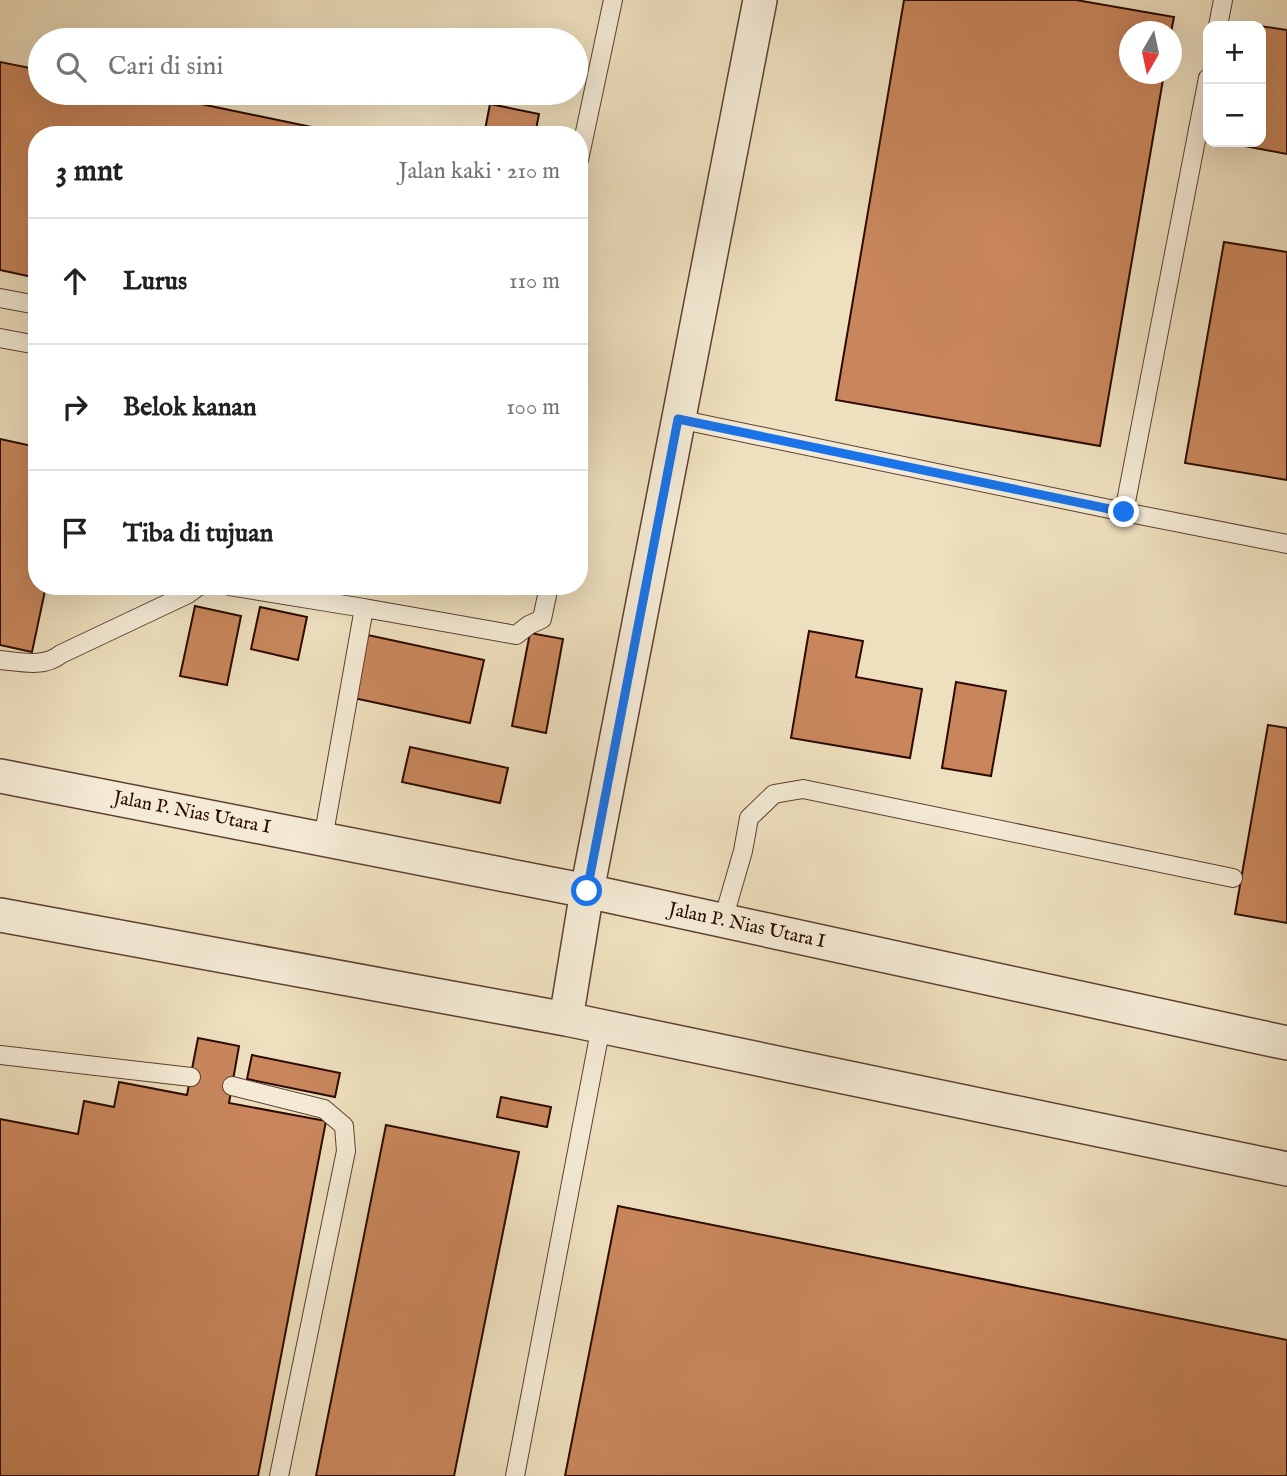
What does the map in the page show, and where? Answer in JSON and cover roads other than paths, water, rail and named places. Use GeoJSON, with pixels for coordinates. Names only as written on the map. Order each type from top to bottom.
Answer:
{"type":"FeatureCollection","features":[{"type":"Feature","properties":{"kind":"street"},"geometry":{"type":"LineString","coordinates":[[566,1019],[587,891],[760,0]]}},
{"type":"Feature","properties":{"kind":"street","name":"Jalan P. Nias Utara I"},"geometry":{"type":"LineString","coordinates":[[0,776],[587,891],[1287,1043]]}},
{"type":"Feature","properties":{"kind":"street"},"geometry":{"type":"LineString","coordinates":[[0,915],[566,1019],[1287,1169]]}},
{"type":"Feature","properties":{"kind":"lane"},"geometry":{"type":"LineString","coordinates":[[586,126],[612,0]]}},
{"type":"Feature","properties":{"kind":"lane"},"geometry":{"type":"LineString","coordinates":[[1219,21],[1223,0]]}},
{"type":"Feature","properties":{"kind":"lane"},"geometry":{"type":"LineString","coordinates":[[1124,512],[1207,84]]}},
{"type":"Feature","properties":{"kind":"lane"},"geometry":{"type":"LineString","coordinates":[[0,298],[28,303]]}},
{"type":"Feature","properties":{"kind":"lane"},"geometry":{"type":"LineString","coordinates":[[0,338],[28,343]]}},
{"type":"Feature","properties":{"kind":"lane"},"geometry":{"type":"LineString","coordinates":[[678,419],[1287,544]]}},
{"type":"Feature","properties":{"kind":"lane"},"geometry":{"type":"LineString","coordinates":[[0,660],[43,664],[53,661],[61,654],[186,595]]}},
{"type":"Feature","properties":{"kind":"lane"},"geometry":{"type":"LineString","coordinates":[[284,595],[516,635],[542,619],[548,595]]}},
{"type":"Feature","properties":{"kind":"lane"},"geometry":{"type":"LineString","coordinates":[[323,839],[364,608]]}},
{"type":"Feature","properties":{"kind":"lane"},"geometry":{"type":"LineString","coordinates":[[723,920],[743,851],[749,818],[774,794],[803,789],[1233,878]]}},
{"type":"Feature","properties":{"kind":"lane"},"geometry":{"type":"LineString","coordinates":[[514,1476],[601,1026]]}},
{"type":"Feature","properties":{"kind":"lane"},"geometry":{"type":"LineString","coordinates":[[0,1055],[191,1077]]}},
{"type":"Feature","properties":{"kind":"lane"},"geometry":{"type":"LineString","coordinates":[[232,1086],[324,1109],[344,1126],[346,1151],[279,1476]]}}]}
